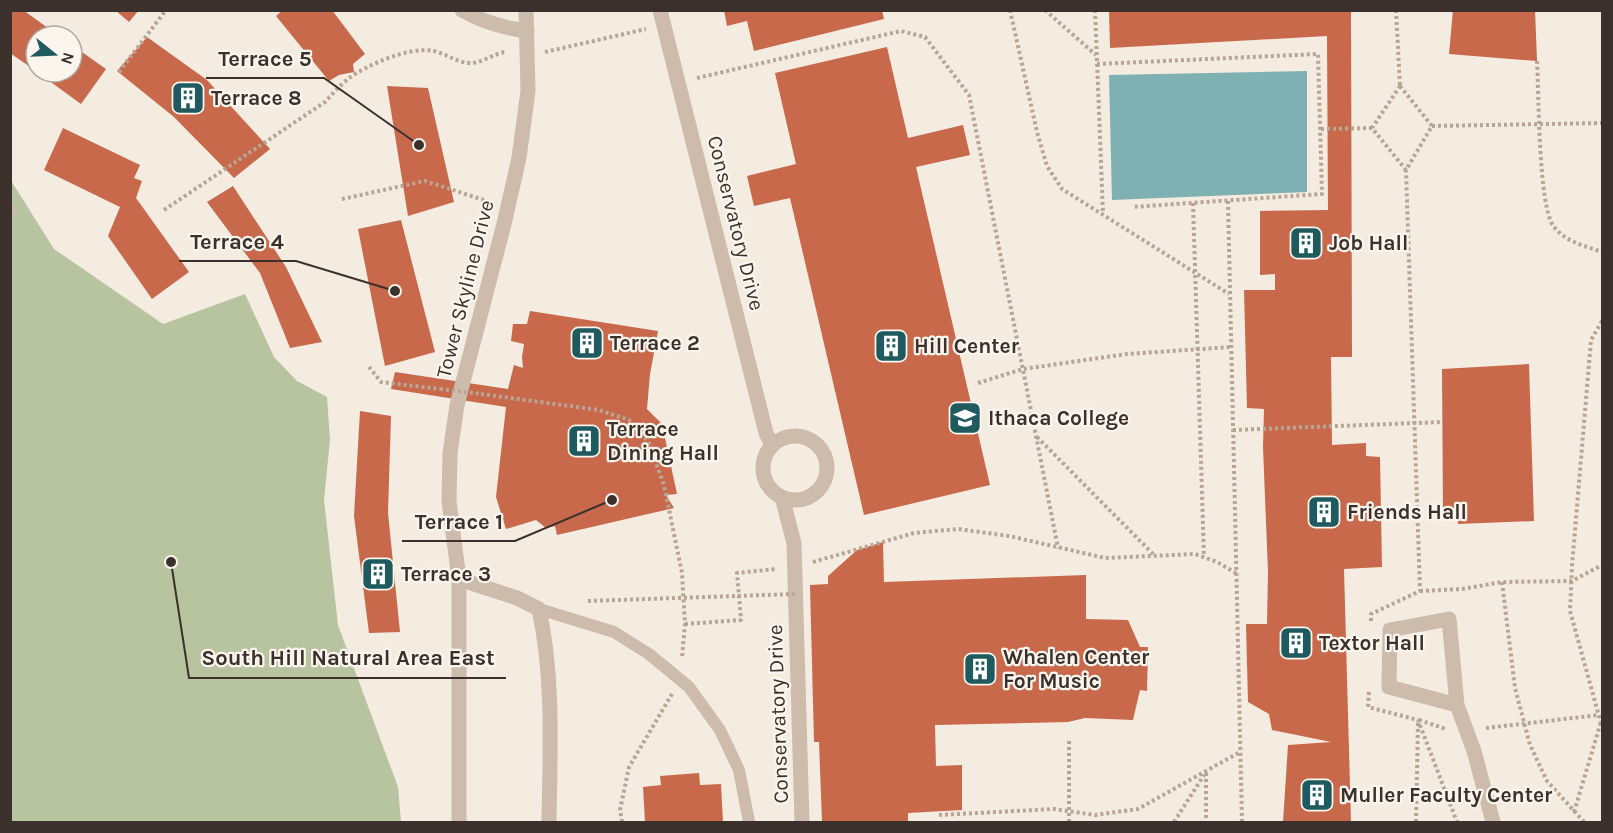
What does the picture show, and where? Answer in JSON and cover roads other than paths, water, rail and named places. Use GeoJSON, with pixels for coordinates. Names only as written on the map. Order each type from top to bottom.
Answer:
{"type":"FeatureCollection","features":[{"type":"Feature","properties":{"kind":"street"},"geometry":{"type":"LineString","coordinates":[[462,10],[483,22],[527,31]]}},
{"type":"Feature","properties":{"kind":"street","name":"Tower Skyline Drive"},"geometry":{"type":"LineString","coordinates":[[459,822],[459,579],[449,501],[450,453],[457,405],[519,158],[528,91],[526,10]]}},
{"type":"Feature","properties":{"kind":"street","name":"Conservatory Drive"},"geometry":{"type":"LineString","coordinates":[[662,18],[766,433],[772,445]]}},
{"type":"Feature","properties":{"kind":"street"},"geometry":{"type":"LineString","coordinates":[[795,436],[807,438],[818,445],[827,468],[824,480],[817,491],[807,497],[794,500],[782,497],[772,490],[765,480],[763,467],[765,455],[772,445],[783,438],[795,436]]}},
{"type":"Feature","properties":{"kind":"street","name":"Conservatory Drive"},"geometry":{"type":"LineString","coordinates":[[782,497],[794,543],[802,822]]}},
{"type":"Feature","properties":{"kind":"street"},"geometry":{"type":"LineString","coordinates":[[459,579],[517,598],[539,609],[546,643],[550,753],[549,822]]}},
{"type":"Feature","properties":{"kind":"street"},"geometry":{"type":"LineString","coordinates":[[1457,705],[1389,687],[1390,630],[1449,619],[1457,705],[1493,822]]}},
{"type":"Feature","properties":{"kind":"lane"},"geometry":{"type":"LineString","coordinates":[[539,609],[614,632],[650,654],[689,687],[720,730],[739,771],[749,822]]}},
{"type":"Feature","properties":{"kind":"water"},"geometry":{"type":"Polygon","coordinates":[[[1307,71],[1307,192],[1112,200],[1109,75],[1307,71]]]}},
{"type":"Feature","properties":{"kind":"place","name":"Terrace 8"},"geometry":{"type":"Point","coordinates":[188,98]}},
{"type":"Feature","properties":{"kind":"place","name":"Terrace 5"},"geometry":{"type":"Point","coordinates":[419,145]}},
{"type":"Feature","properties":{"kind":"place","name":"Job Hall"},"geometry":{"type":"Point","coordinates":[1306,243]}},
{"type":"Feature","properties":{"kind":"place","name":"Terrace 4"},"geometry":{"type":"Point","coordinates":[395,291]}},
{"type":"Feature","properties":{"kind":"place","name":"Terrace 2"},"geometry":{"type":"Point","coordinates":[587,343]}},
{"type":"Feature","properties":{"kind":"place","name":"Hill Center"},"geometry":{"type":"Point","coordinates":[891,346]}},
{"type":"Feature","properties":{"kind":"place","name":"Ithaca College"},"geometry":{"type":"Point","coordinates":[965,418]}},
{"type":"Feature","properties":{"kind":"place","name":"Terrace Dining Hall"},"geometry":{"type":"Point","coordinates":[584,441]}},
{"type":"Feature","properties":{"kind":"place","name":"Terrace 1"},"geometry":{"type":"Point","coordinates":[612,500]}},
{"type":"Feature","properties":{"kind":"place","name":"Friends Hall"},"geometry":{"type":"Point","coordinates":[1324,512]}},
{"type":"Feature","properties":{"kind":"place","name":"South Hill Natural Area East"},"geometry":{"type":"Point","coordinates":[171,562]}},
{"type":"Feature","properties":{"kind":"place","name":"Terrace 3"},"geometry":{"type":"Point","coordinates":[378,574]}},
{"type":"Feature","properties":{"kind":"place","name":"Textor Hall"},"geometry":{"type":"Point","coordinates":[1296,643]}},
{"type":"Feature","properties":{"kind":"place","name":"Whalen Center For Music"},"geometry":{"type":"Point","coordinates":[980,669]}},
{"type":"Feature","properties":{"kind":"place","name":"Muller Faculty Center"},"geometry":{"type":"Point","coordinates":[1317,795]}}]}
